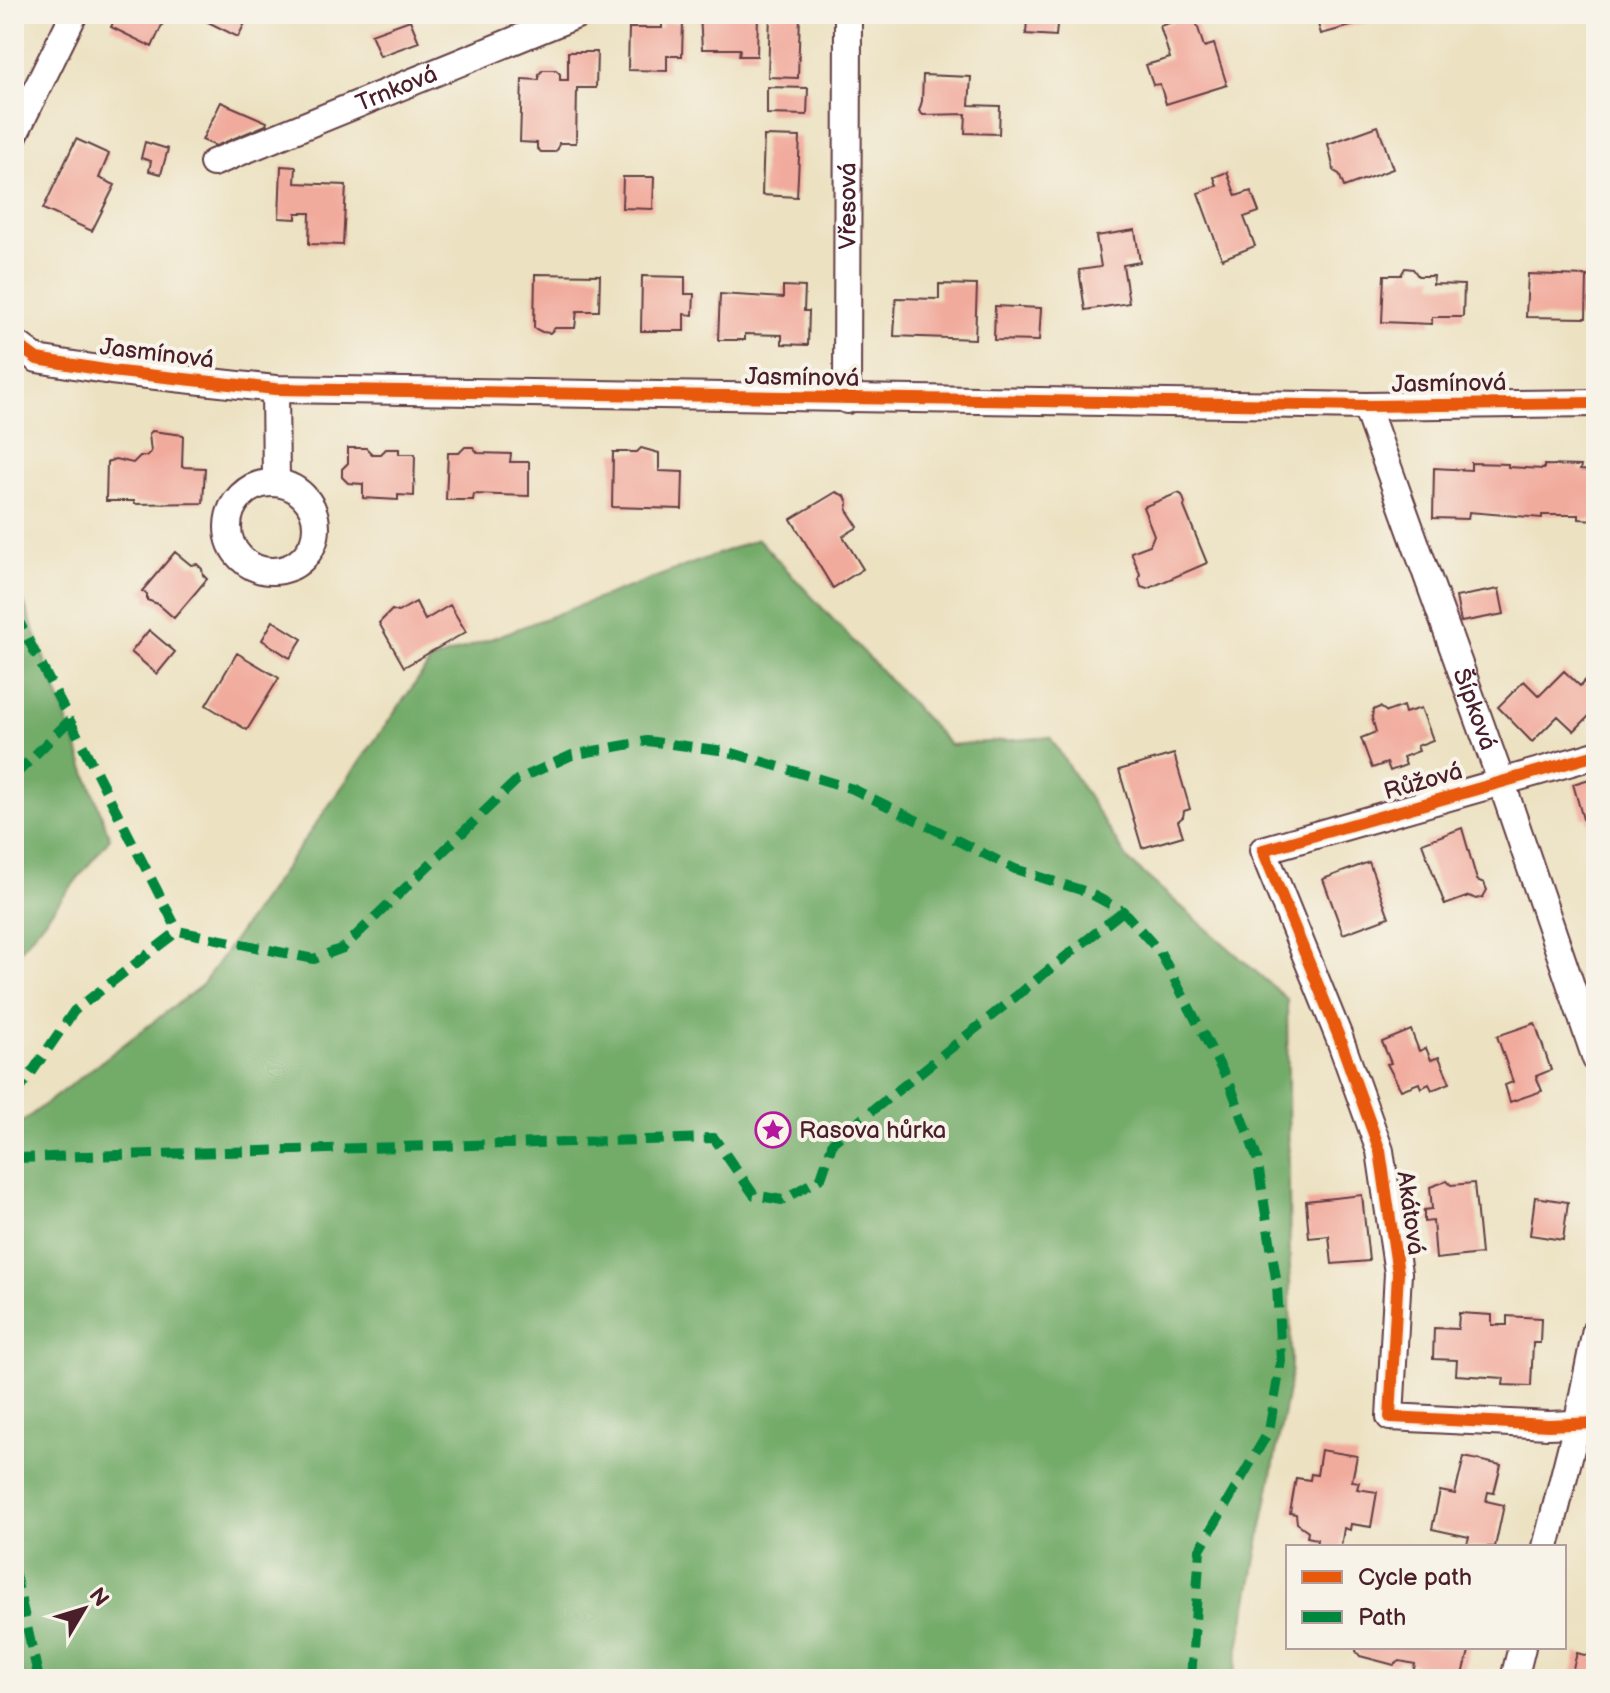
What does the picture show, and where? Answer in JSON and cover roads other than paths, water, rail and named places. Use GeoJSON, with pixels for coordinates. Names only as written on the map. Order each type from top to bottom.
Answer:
{"type":"FeatureCollection","features":[{"type":"Feature","properties":{"kind":"street"},"geometry":{"type":"LineString","coordinates":[[14,135],[74,14]]}},
{"type":"Feature","properties":{"kind":"street","name":"Trnková"},"geometry":{"type":"LineString","coordinates":[[213,163],[579,14]]}},
{"type":"Feature","properties":{"kind":"street","name":"Vřesová"},"geometry":{"type":"LineString","coordinates":[[847,400],[848,14]]}},
{"type":"Feature","properties":{"kind":"street","name":"Jasmínová"},"geometry":{"type":"LineString","coordinates":[[14,342],[37,359],[111,371],[275,389],[1366,406],[1596,403]]}},
{"type":"Feature","properties":{"kind":"street"},"geometry":{"type":"LineString","coordinates":[[275,389],[276,483]]}},
{"type":"Feature","properties":{"kind":"street","name":"Šípková"},"geometry":{"type":"LineString","coordinates":[[1366,406],[1501,781],[1596,1059]]}},
{"type":"Feature","properties":{"kind":"street","name":"Růžová"},"geometry":{"type":"LineString","coordinates":[[1263,850],[1596,755]]}},
{"type":"Feature","properties":{"kind":"street","name":"Akátová"},"geometry":{"type":"LineString","coordinates":[[1263,850],[1339,1037],[1380,1151],[1398,1273],[1390,1417],[1587,1424]]}},
{"type":"Feature","properties":{"kind":"street"},"geometry":{"type":"LineString","coordinates":[[1547,1545],[1587,1424],[1596,1330]]}},
{"type":"Feature","properties":{"kind":"street"},"geometry":{"type":"LineString","coordinates":[[1514,1679],[1522,1649]]}},
{"type":"Feature","properties":{"kind":"place","name":"Rasova hůrka"},"geometry":{"type":"Point","coordinates":[773,1130]}}]}
